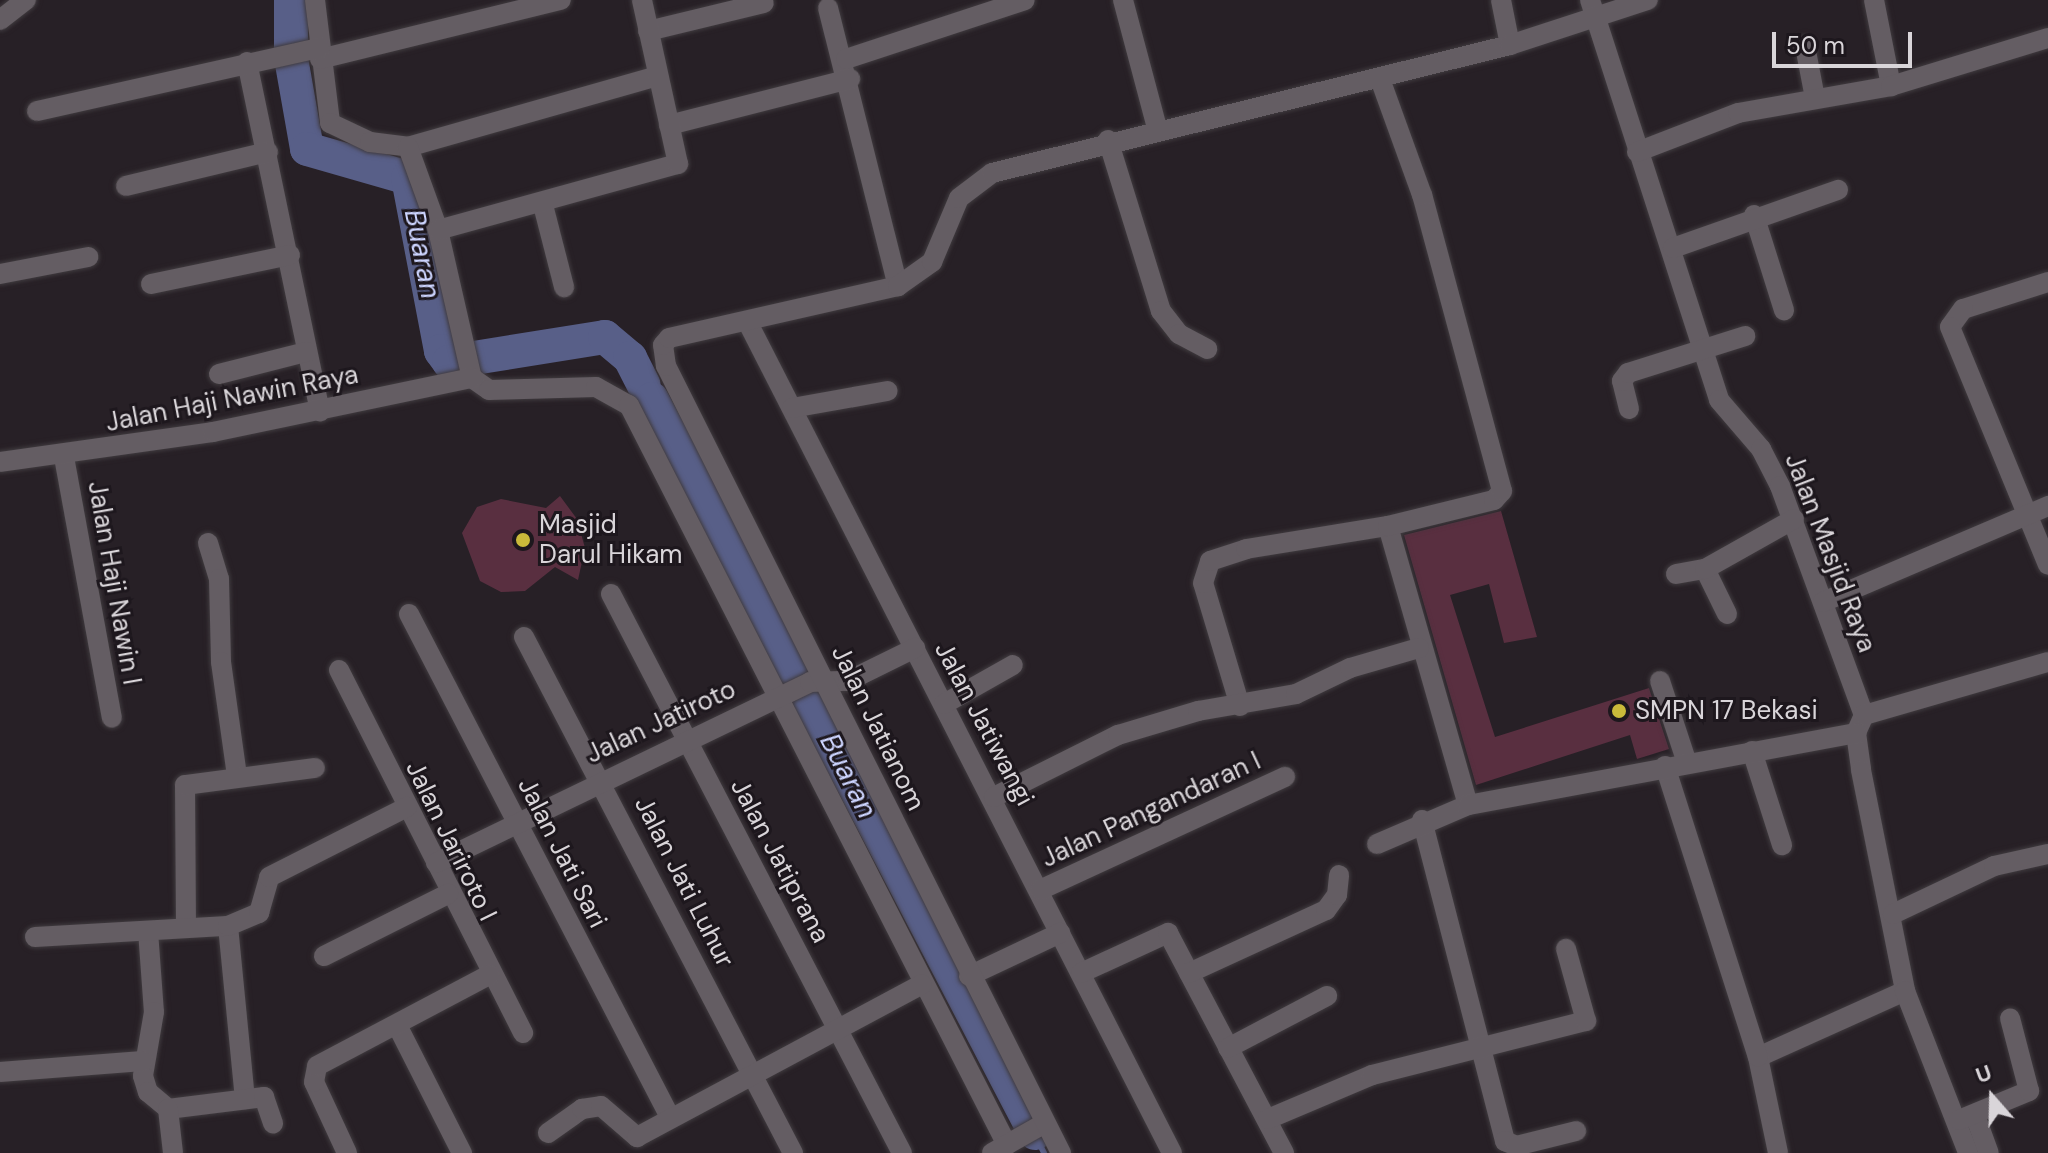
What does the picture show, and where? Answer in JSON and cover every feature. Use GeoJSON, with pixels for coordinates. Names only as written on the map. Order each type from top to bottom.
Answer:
{"type":"FeatureCollection","features":[{"type":"Feature","properties":{"kind":"street"},"geometry":{"type":"LineString","coordinates":[[0,20],[26,0]]}},
{"type":"Feature","properties":{"kind":"street"},"geometry":{"type":"LineString","coordinates":[[315,0],[330,123],[345,135],[408,147],[658,76]]}},
{"type":"Feature","properties":{"kind":"street"},"geometry":{"type":"LineString","coordinates":[[37,111],[247,62],[297,53],[320,53],[561,0]]}},
{"type":"Feature","properties":{"kind":"street"},"geometry":{"type":"LineString","coordinates":[[438,230],[543,205],[678,164],[642,0]]}},
{"type":"Feature","properties":{"kind":"street"},"geometry":{"type":"LineString","coordinates":[[669,125],[848,69],[1025,0]]}},
{"type":"Feature","properties":{"kind":"street"},"geometry":{"type":"LineString","coordinates":[[1123,0],[1157,128]]}},
{"type":"Feature","properties":{"kind":"street"},"geometry":{"type":"LineString","coordinates":[[1501,0],[1510,45]]}},
{"type":"Feature","properties":{"kind":"street","name":"Jalan Masjid Raya"},"geometry":{"type":"LineString","coordinates":[[1590,0],[1637,152],[1673,248],[1719,400],[1761,449],[1794,519],[1823,602],[1860,724],[1905,991],[1968,1119]]}},
{"type":"Feature","properties":{"kind":"street"},"geometry":{"type":"LineString","coordinates":[[747,321],[898,286],[932,262],[955,206],[971,184],[1032,159],[1380,79],[1596,21],[1648,0]]}},
{"type":"Feature","properties":{"kind":"street"},"geometry":{"type":"LineString","coordinates":[[1874,0],[1891,86]]}},
{"type":"Feature","properties":{"kind":"street"},"geometry":{"type":"LineString","coordinates":[[648,31],[764,3]]}},
{"type":"Feature","properties":{"kind":"street"},"geometry":{"type":"LineString","coordinates":[[828,8],[848,69],[898,286]]}},
{"type":"Feature","properties":{"kind":"street"},"geometry":{"type":"LineString","coordinates":[[1637,152],[1738,113],[1891,86],[2048,38]]}},
{"type":"Feature","properties":{"kind":"street"},"geometry":{"type":"LineString","coordinates":[[1805,46],[1815,98]]}},
{"type":"Feature","properties":{"kind":"street"},"geometry":{"type":"LineString","coordinates":[[247,62],[290,255],[306,352],[320,411]]}},
{"type":"Feature","properties":{"kind":"street"},"geometry":{"type":"LineString","coordinates":[[1240,706],[1203,583],[1210,561],[1246,549],[1388,526],[1494,500],[1502,491],[1422,195],[1380,79]]}},
{"type":"Feature","properties":{"kind":"street"},"geometry":{"type":"LineString","coordinates":[[1108,140],[1161,311],[1179,334],[1207,349]]}},
{"type":"Feature","properties":{"kind":"street"},"geometry":{"type":"LineString","coordinates":[[408,147],[438,230],[470,372],[489,390],[596,387],[629,405],[802,688],[922,984],[1004,1146],[1040,1126]]}},
{"type":"Feature","properties":{"kind":"street"},"geometry":{"type":"LineString","coordinates":[[126,186],[268,152]]}},
{"type":"Feature","properties":{"kind":"street"},"geometry":{"type":"LineString","coordinates":[[1673,248],[1754,215],[1838,190]]}},
{"type":"Feature","properties":{"kind":"street"},"geometry":{"type":"LineString","coordinates":[[543,205],[564,287]]}},
{"type":"Feature","properties":{"kind":"street"},"geometry":{"type":"LineString","coordinates":[[1754,215],[1784,310]]}},
{"type":"Feature","properties":{"kind":"street"},"geometry":{"type":"LineString","coordinates":[[151,284],[290,255]]}},
{"type":"Feature","properties":{"kind":"street"},"geometry":{"type":"LineString","coordinates":[[0,274],[88,257]]}},
{"type":"Feature","properties":{"kind":"street"},"geometry":{"type":"LineString","coordinates":[[2048,282],[1963,309],[1950,327],[2048,565]]}},
{"type":"Feature","properties":{"kind":"street","name":"Jalan Jatianom"},"geometry":{"type":"LineString","coordinates":[[747,321],[669,338],[662,356],[802,688],[969,976],[1040,1126],[1061,1153]]}},
{"type":"Feature","properties":{"kind":"street","name":"Jalan Jatiwangi"},"geometry":{"type":"LineString","coordinates":[[747,321],[994,797],[1172,1153]]}},
{"type":"Feature","properties":{"kind":"street"},"geometry":{"type":"LineString","coordinates":[[1629,409],[1622,381],[1628,373],[1745,336]]}},
{"type":"Feature","properties":{"kind":"street"},"geometry":{"type":"LineString","coordinates":[[219,374],[306,352]]}},
{"type":"Feature","properties":{"kind":"street","name":"Jalan Haji Nawin Raya"},"geometry":{"type":"LineString","coordinates":[[0,462],[64,457],[320,411],[470,372]]}},
{"type":"Feature","properties":{"kind":"street"},"geometry":{"type":"LineString","coordinates":[[792,408],[887,391]]}},
{"type":"Feature","properties":{"kind":"street","name":"Jalan Haji Nawin I"},"geometry":{"type":"LineString","coordinates":[[64,457],[112,718]]}},
{"type":"Feature","properties":{"kind":"street"},"geometry":{"type":"LineString","coordinates":[[1823,602],[2048,506]]}},
{"type":"Feature","properties":{"kind":"street"},"geometry":{"type":"LineString","coordinates":[[1676,574],[1705,569],[1794,519]]}},
{"type":"Feature","properties":{"kind":"street"},"geometry":{"type":"LineString","coordinates":[[1388,526],[1419,648],[1468,805]]}},
{"type":"Feature","properties":{"kind":"street"},"geometry":{"type":"LineString","coordinates":[[208,543],[219,579],[221,662],[237,776]]}},
{"type":"Feature","properties":{"kind":"street"},"geometry":{"type":"LineString","coordinates":[[1705,569],[1727,614]]}},
{"type":"Feature","properties":{"kind":"street","name":"Jalan Jatiprana"},"geometry":{"type":"LineString","coordinates":[[611,594],[902,1153]]}},
{"type":"Feature","properties":{"kind":"street","name":"Jalan Jati Sari"},"geometry":{"type":"LineString","coordinates":[[409,614],[670,1117]]}},
{"type":"Feature","properties":{"kind":"street","name":"Jalan Jati Luhur"},"geometry":{"type":"LineString","coordinates":[[524,637],[753,1072],[784,1150]]}},
{"type":"Feature","properties":{"kind":"street","name":"Jalan Jatiroto"},"geometry":{"type":"LineString","coordinates":[[436,863],[687,738],[802,688],[848,681],[915,648]]}},
{"type":"Feature","properties":{"kind":"street"},"geometry":{"type":"LineString","coordinates":[[994,797],[1118,735],[1198,711],[1296,694],[1350,668],[1419,648]]}},
{"type":"Feature","properties":{"kind":"street"},"geometry":{"type":"LineString","coordinates":[[1377,844],[1422,820],[1468,805],[1752,751],[1860,724],[2048,662]]}},
{"type":"Feature","properties":{"kind":"street"},"geometry":{"type":"LineString","coordinates":[[944,704],[1013,665]]}},
{"type":"Feature","properties":{"kind":"street","name":"Jalan Jariroto I"},"geometry":{"type":"LineString","coordinates":[[339,670],[489,975],[523,1033]]}},
{"type":"Feature","properties":{"kind":"street"},"geometry":{"type":"LineString","coordinates":[[1660,681],[1687,763]]}},
{"type":"Feature","properties":{"kind":"street"},"geometry":{"type":"LineString","coordinates":[[1752,751],[1782,845]]}},
{"type":"Feature","properties":{"kind":"street"},"geometry":{"type":"LineString","coordinates":[[1665,766],[1758,1057],[1778,1153]]}},
{"type":"Feature","properties":{"kind":"street"},"geometry":{"type":"LineString","coordinates":[[186,927],[185,785],[315,768]]}},
{"type":"Feature","properties":{"kind":"street","name":"Jalan Pangandaran I"},"geometry":{"type":"LineString","coordinates":[[1040,890],[1285,777]]}},
{"type":"Feature","properties":{"kind":"street"},"geometry":{"type":"LineString","coordinates":[[35,937],[228,926],[259,913],[269,877],[407,807]]}},
{"type":"Feature","properties":{"kind":"street"},"geometry":{"type":"LineString","coordinates":[[1422,820],[1508,1144],[1576,1131]]}},
{"type":"Feature","properties":{"kind":"street"},"geometry":{"type":"LineString","coordinates":[[1893,914],[1975,874],[2046,858]]}},
{"type":"Feature","properties":{"kind":"street"},"geometry":{"type":"LineString","coordinates":[[1189,973],[1326,910],[1337,895],[1339,875]]}},
{"type":"Feature","properties":{"kind":"street"},"geometry":{"type":"LineString","coordinates":[[324,956],[448,894]]}},
{"type":"Feature","properties":{"kind":"street"},"geometry":{"type":"LineString","coordinates":[[228,926],[245,1099]]}},
{"type":"Feature","properties":{"kind":"street"},"geometry":{"type":"LineString","coordinates":[[148,931],[154,1012],[143,1061],[148,1092],[168,1109],[173,1153]]}},
{"type":"Feature","properties":{"kind":"street"},"geometry":{"type":"LineString","coordinates":[[1081,973],[1161,932],[1171,937],[1284,1153]]}},
{"type":"Feature","properties":{"kind":"street"},"geometry":{"type":"LineString","coordinates":[[969,976],[1060,933]]}},
{"type":"Feature","properties":{"kind":"street"},"geometry":{"type":"LineString","coordinates":[[1268,1119],[1372,1075],[1479,1044],[1586,1021],[1566,949]]}},
{"type":"Feature","properties":{"kind":"street"},"geometry":{"type":"LineString","coordinates":[[347,1153],[314,1082],[317,1066],[489,975]]}},
{"type":"Feature","properties":{"kind":"street"},"geometry":{"type":"LineString","coordinates":[[548,1133],[592,1107],[601,1106],[637,1137],[753,1072],[922,984]]}},
{"type":"Feature","properties":{"kind":"street"},"geometry":{"type":"LineString","coordinates":[[1758,1057],[1905,991]]}},
{"type":"Feature","properties":{"kind":"street"},"geometry":{"type":"LineString","coordinates":[[1228,1048],[1327,996]]}},
{"type":"Feature","properties":{"kind":"street"},"geometry":{"type":"LineString","coordinates":[[1968,1119],[2029,1091],[2010,1018]]}},
{"type":"Feature","properties":{"kind":"street"},"geometry":{"type":"LineString","coordinates":[[397,1025],[462,1153]]}},
{"type":"Feature","properties":{"kind":"street"},"geometry":{"type":"LineString","coordinates":[[0,1072],[143,1061]]}},
{"type":"Feature","properties":{"kind":"street"},"geometry":{"type":"LineString","coordinates":[[168,1109],[264,1097],[273,1123]]}},
{"type":"Feature","properties":{"kind":"street"},"geometry":{"type":"LineString","coordinates":[[1968,1119],[1968,1153]]}},
{"type":"Feature","properties":{"kind":"street"},"geometry":{"type":"LineString","coordinates":[[1968,1119],[1989,1153]]}},
{"type":"Feature","properties":{"kind":"building","name":"Masjid Darul Hikam"},"geometry":{"type":"Polygon","coordinates":[[[560,496],[577,519],[585,548],[578,580],[555,567],[525,591],[501,592],[480,581],[462,533],[477,507],[501,499],[546,508],[560,496]]]}},
{"type":"Feature","properties":{"kind":"building"},"geometry":{"type":"Polygon","coordinates":[[[1501,511],[1537,637],[1504,643],[1489,584],[1450,595],[1495,737],[1649,688],[1669,749],[1637,759],[1630,735],[1476,785],[1404,535],[1501,511]]]}},
{"type":"Feature","properties":{"kind":"waterway","name":"Buaran"},"geometry":{"type":"LineString","coordinates":[[291,0],[291,58],[307,149],[408,178],[441,351],[449,362],[605,337],[630,358],[644,385]]}},
{"type":"Feature","properties":{"kind":"waterway","name":"Buaran"},"geometry":{"type":"LineString","coordinates":[[652,399],[1035,1133]]}},
{"type":"Feature","properties":{"kind":"waterway","name":"Buaran"},"geometry":{"type":"LineString","coordinates":[[1035,1135],[1044,1153]]}},
{"type":"Feature","properties":{"kind":"place","name":"Masjid Darul Hikam"},"geometry":{"type":"Point","coordinates":[523,540]}},
{"type":"Feature","properties":{"kind":"place","name":"SMPN 17 Bekasi"},"geometry":{"type":"Point","coordinates":[1619,711]}}]}
